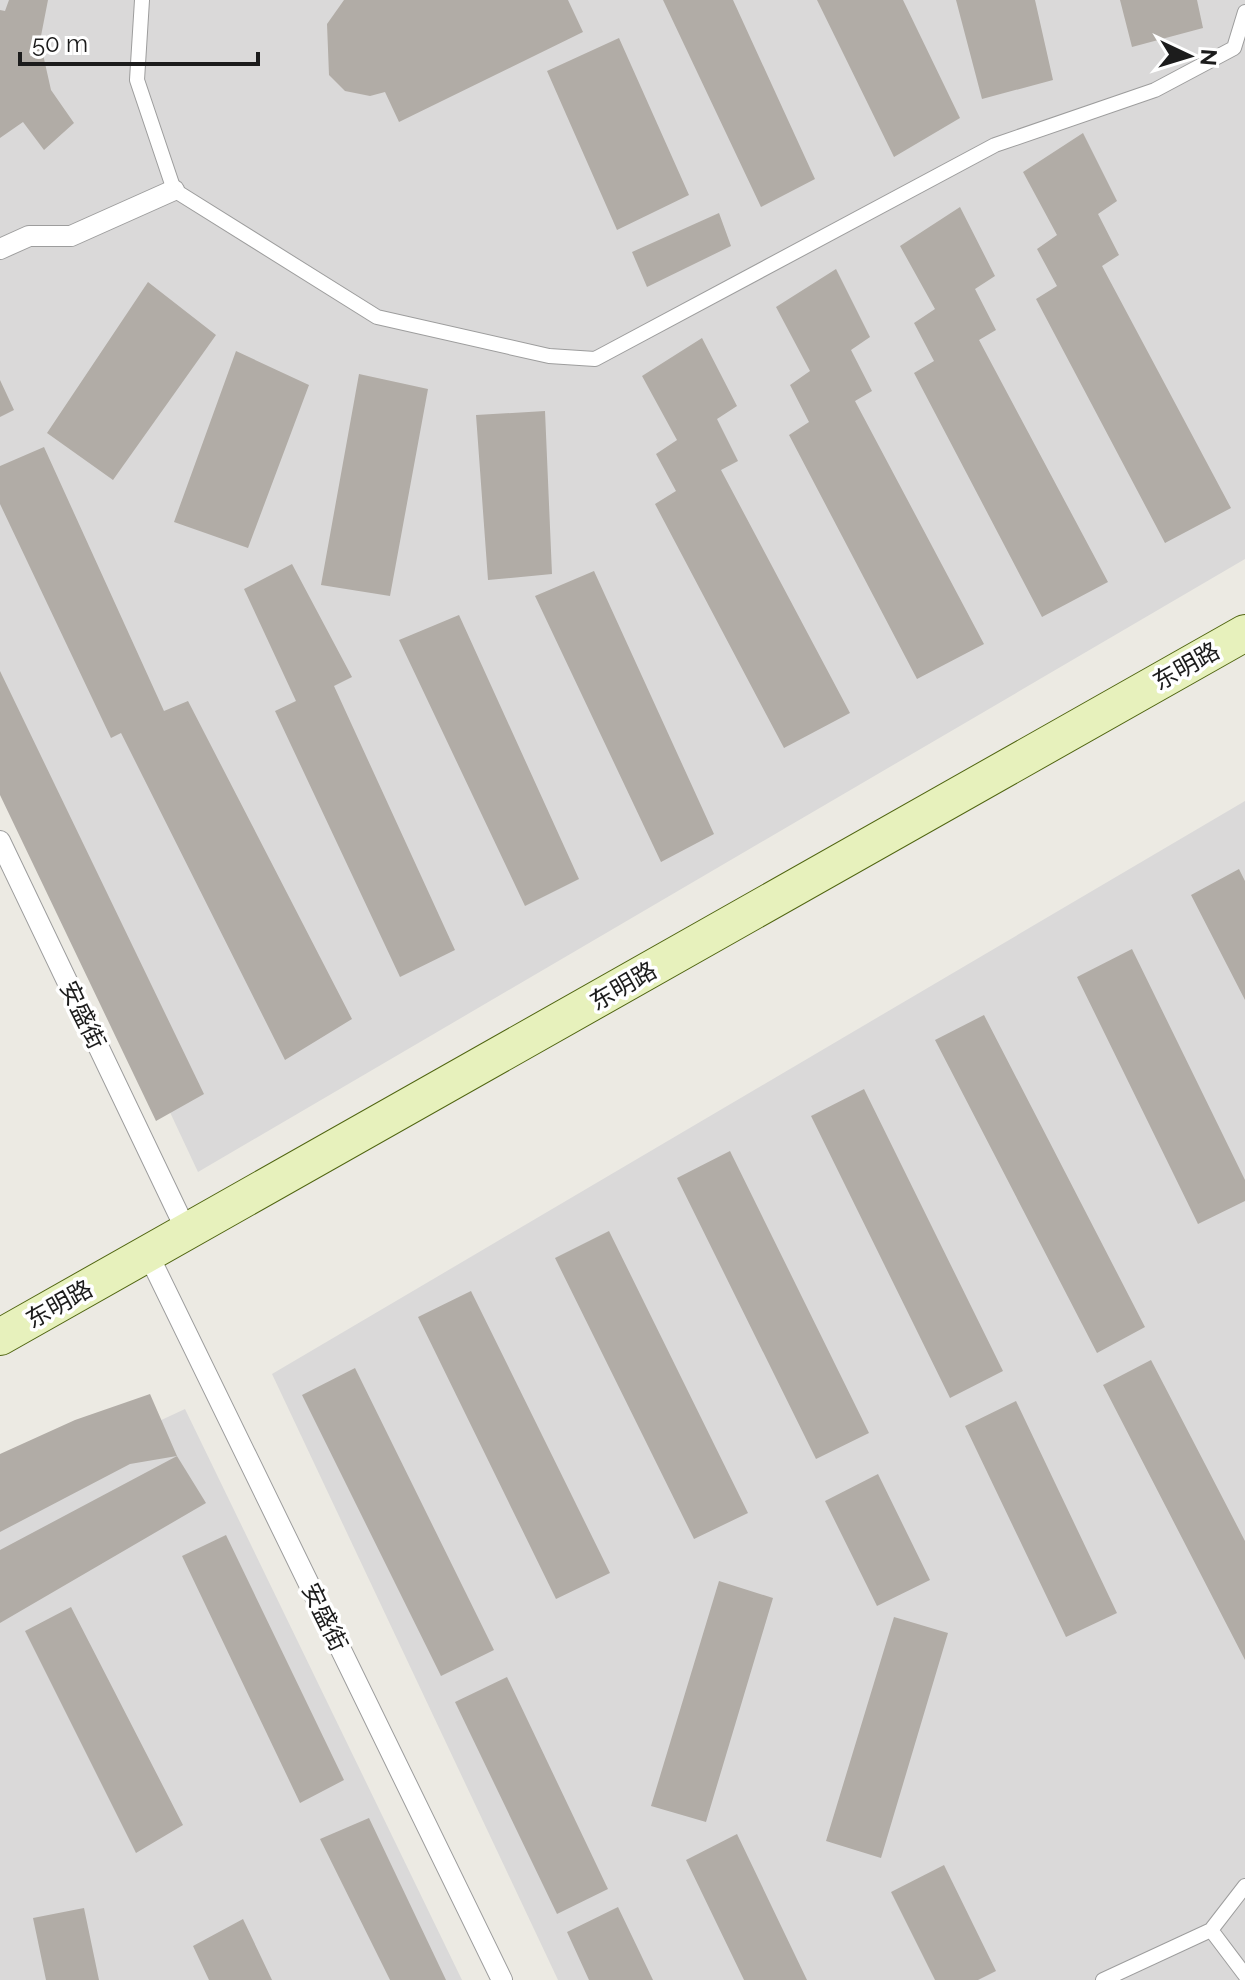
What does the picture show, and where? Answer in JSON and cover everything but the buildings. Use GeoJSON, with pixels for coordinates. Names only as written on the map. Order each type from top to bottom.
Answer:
{"type":"FeatureCollection","features":[{"type":"Feature","properties":{"kind":"main road","name":"东明路"},"geometry":{"type":"LineString","coordinates":[[0,1337],[1245,633]]}},
{"type":"Feature","properties":{"kind":"street"},"geometry":{"type":"LineString","coordinates":[[0,249],[29,236],[71,236],[174,190]]}},
{"type":"Feature","properties":{"kind":"street","name":"安盛街"},"geometry":{"type":"LineString","coordinates":[[0,841],[187,1232]]}},
{"type":"Feature","properties":{"kind":"street","name":"安盛街"},"geometry":{"type":"LineString","coordinates":[[148,1254],[502,1980]]}},
{"type":"Feature","properties":{"kind":"lane"},"geometry":{"type":"LineString","coordinates":[[142,0],[137,80],[174,190],[377,317],[549,356],[595,359],[995,145],[1155,90],[1212,62],[1234,48],[1245,12]]}},
{"type":"Feature","properties":{"kind":"lane"},"geometry":{"type":"LineString","coordinates":[[1103,1980],[1211,1930],[1245,1886]]}},
{"type":"Feature","properties":{"kind":"lane"},"geometry":{"type":"LineString","coordinates":[[1211,1930],[1245,1975]]}},
{"type":"Feature","properties":{"kind":"shaded area"},"geometry":{"type":"Polygon","coordinates":[[[0,0],[1245,0],[1245,559],[198,1172],[0,750],[0,0]]]}},
{"type":"Feature","properties":{"kind":"shaded area"},"geometry":{"type":"Polygon","coordinates":[[[1245,801],[1245,1980],[558,1980],[272,1374],[1245,801]]]}},
{"type":"Feature","properties":{"kind":"shaded area"},"geometry":{"type":"Polygon","coordinates":[[[185,1409],[462,1980],[0,1980],[0,1495],[185,1409]]]}}]}
